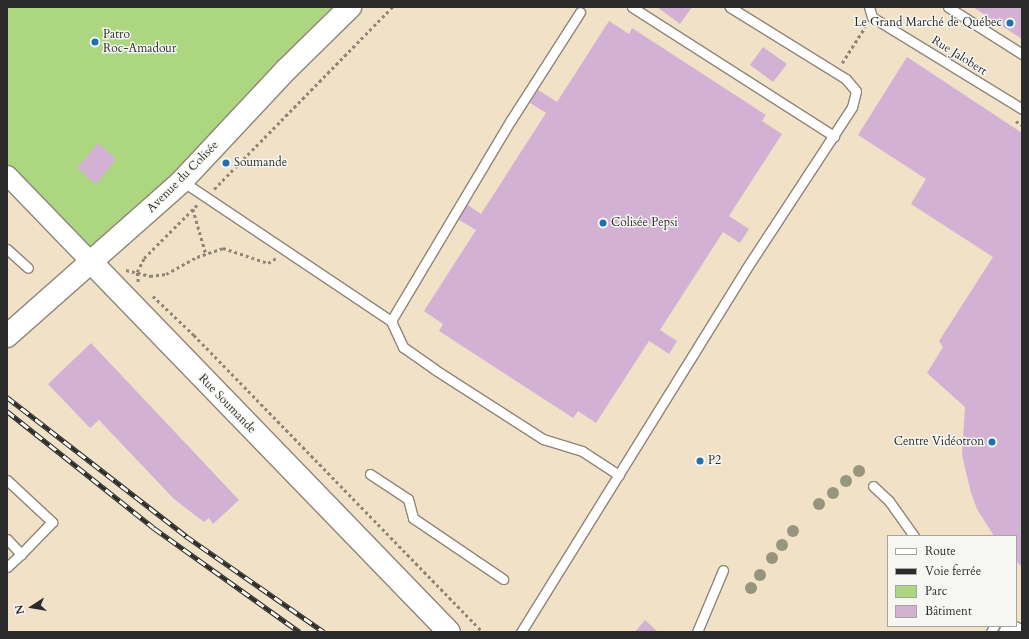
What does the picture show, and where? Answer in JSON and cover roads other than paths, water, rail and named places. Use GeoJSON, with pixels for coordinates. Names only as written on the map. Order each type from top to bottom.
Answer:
{"type":"FeatureCollection","features":[{"type":"Feature","properties":{"kind":"street","name":"Avenue du Colisée"},"geometry":{"type":"LineString","coordinates":[[7,336],[92,263],[182,181],[286,70],[350,7]]}},
{"type":"Feature","properties":{"kind":"street","name":"Rue Soumande"},"geometry":{"type":"LineString","coordinates":[[7,175],[449,632]]}},
{"type":"Feature","properties":{"kind":"lane"},"geometry":{"type":"LineString","coordinates":[[632,7],[834,136]]}},
{"type":"Feature","properties":{"kind":"lane"},"geometry":{"type":"LineString","coordinates":[[521,632],[746,269],[852,107],[856,91],[836,73],[730,7]]}},
{"type":"Feature","properties":{"kind":"lane","name":"Rue Jalobert"},"geometry":{"type":"LineString","coordinates":[[869,7],[872,17],[1022,109]]}},
{"type":"Feature","properties":{"kind":"lane"},"geometry":{"type":"LineString","coordinates":[[948,7],[1022,54]]}},
{"type":"Feature","properties":{"kind":"lane"},"geometry":{"type":"LineString","coordinates":[[391,321],[511,120],[580,12]]}},
{"type":"Feature","properties":{"kind":"lane"},"geometry":{"type":"LineString","coordinates":[[182,181],[391,321],[403,347],[434,370],[544,439],[582,451],[619,475]]}},
{"type":"Feature","properties":{"kind":"lane"},"geometry":{"type":"LineString","coordinates":[[7,249],[28,268]]}},
{"type":"Feature","properties":{"kind":"lane"},"geometry":{"type":"LineString","coordinates":[[370,474],[408,499],[413,518],[503,579]]}},
{"type":"Feature","properties":{"kind":"lane"},"geometry":{"type":"LineString","coordinates":[[7,480],[52,522],[7,567]]}},
{"type":"Feature","properties":{"kind":"lane"},"geometry":{"type":"LineString","coordinates":[[873,486],[889,501],[913,535]]}},
{"type":"Feature","properties":{"kind":"lane"},"geometry":{"type":"LineString","coordinates":[[7,539],[21,554]]}},
{"type":"Feature","properties":{"kind":"lane"},"geometry":{"type":"LineString","coordinates":[[698,632],[723,570]]}},
{"type":"Feature","properties":{"kind":"railway"},"geometry":{"type":"LineString","coordinates":[[7,397],[186,536],[324,632]]}},
{"type":"Feature","properties":{"kind":"railway"},"geometry":{"type":"LineString","coordinates":[[7,411],[154,528],[300,632]]}},
{"type":"Feature","properties":{"kind":"place","name":"Le Grand Marché de Québec"},"geometry":{"type":"Point","coordinates":[1010,23]}},
{"type":"Feature","properties":{"kind":"place","name":"Patro Roc-Amadour"},"geometry":{"type":"Point","coordinates":[95,42]}},
{"type":"Feature","properties":{"kind":"place","name":"Soumande"},"geometry":{"type":"Point","coordinates":[226,163]}},
{"type":"Feature","properties":{"kind":"place","name":"Colisée Pepsi"},"geometry":{"type":"Point","coordinates":[603,223]}},
{"type":"Feature","properties":{"kind":"place","name":"Centre Vidéotron"},"geometry":{"type":"Point","coordinates":[992,442]}},
{"type":"Feature","properties":{"kind":"place","name":"P2"},"geometry":{"type":"Point","coordinates":[700,461]}}]}
